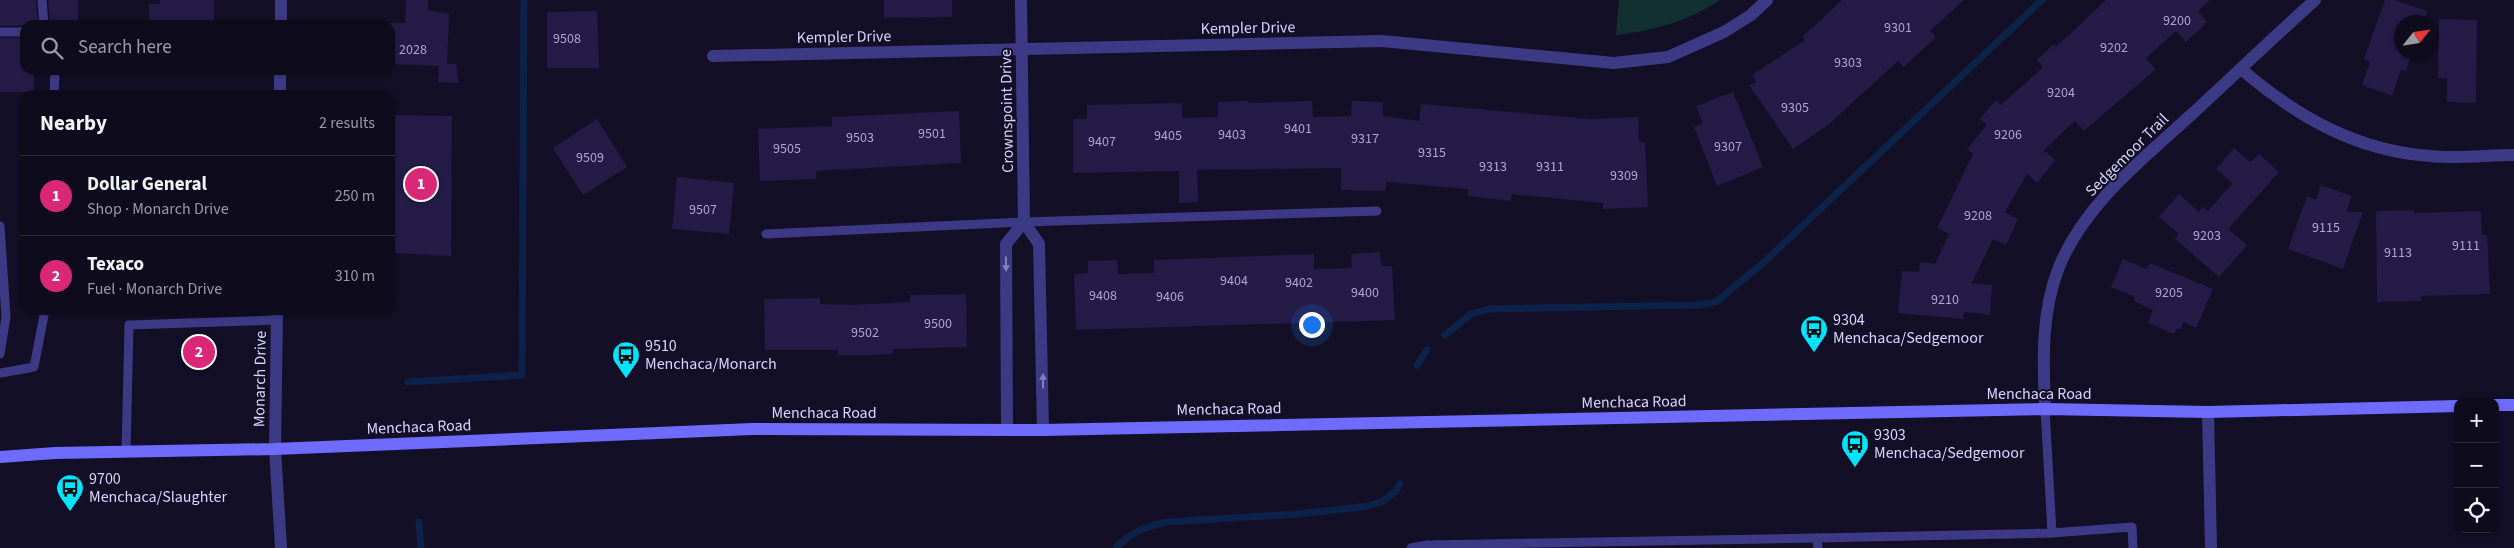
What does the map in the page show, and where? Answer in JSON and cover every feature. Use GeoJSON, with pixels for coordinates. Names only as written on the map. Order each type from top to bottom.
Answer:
{"type":"FeatureCollection","features":[{"type":"Feature","properties":{"kind":"main road"},"geometry":{"type":"LineString","coordinates":[[2499,405],[2514,405]]}},
{"type":"Feature","properties":{"kind":"main road","name":"Menchaca Road"},"geometry":{"type":"LineString","coordinates":[[0,456],[275,449],[672,432],[1042,430],[2045,409],[2208,412],[2454,406]]}},
{"type":"Feature","properties":{"kind":"street"},"geometry":{"type":"LineString","coordinates":[[280,20],[281,0]]}},
{"type":"Feature","properties":{"kind":"street","name":"Crownspoint Drive"},"geometry":{"type":"LineString","coordinates":[[1021,0],[1024,222]]}},
{"type":"Feature","properties":{"kind":"street","name":"Kempler Drive"},"geometry":{"type":"LineString","coordinates":[[713,56],[1382,41],[1614,63],[1668,56],[1724,32],[1751,15],[1767,0]]}},
{"type":"Feature","properties":{"kind":"street","name":"Sedgemoor Trail"},"geometry":{"type":"LineString","coordinates":[[2045,409],[2043,363],[2045,323],[2051,290],[2070,244],[2110,190],[2315,0]]}},
{"type":"Feature","properties":{"kind":"street"},"geometry":{"type":"LineString","coordinates":[[2241,69],[2273,96],[2298,113],[2353,140],[2381,149],[2431,156],[2514,155]]}},
{"type":"Feature","properties":{"kind":"street"},"geometry":{"type":"LineString","coordinates":[[280,75],[280,90]]}},
{"type":"Feature","properties":{"kind":"street"},"geometry":{"type":"LineString","coordinates":[[1007,429],[1006,244],[1024,222],[1039,244],[1042,430]]}},
{"type":"Feature","properties":{"kind":"street","name":"Monarch Drive"},"geometry":{"type":"LineString","coordinates":[[277,315],[275,449],[281,548]]}},
{"type":"Feature","properties":{"kind":"street"},"geometry":{"type":"LineString","coordinates":[[2208,412],[2211,548]]}},
{"type":"Feature","properties":{"kind":"lane"},"geometry":{"type":"LineString","coordinates":[[42,0],[44,20]]}},
{"type":"Feature","properties":{"kind":"lane"},"geometry":{"type":"LineString","coordinates":[[0,32],[20,32]]}},
{"type":"Feature","properties":{"kind":"lane"},"geometry":{"type":"LineString","coordinates":[[54,90],[55,75]]}},
{"type":"Feature","properties":{"kind":"lane"},"geometry":{"type":"LineString","coordinates":[[766,234],[1024,222],[1377,210]]}},
{"type":"Feature","properties":{"kind":"lane"},"geometry":{"type":"LineString","coordinates":[[0,226],[6,317],[0,354]]}},
{"type":"Feature","properties":{"kind":"lane"},"geometry":{"type":"LineString","coordinates":[[1,373],[34,367],[44,315]]}},
{"type":"Feature","properties":{"kind":"lane"},"geometry":{"type":"LineString","coordinates":[[126,452],[129,325],[277,315]]}},
{"type":"Feature","properties":{"kind":"lane"},"geometry":{"type":"LineString","coordinates":[[2045,409],[2052,532]]}},
{"type":"Feature","properties":{"kind":"lane"},"geometry":{"type":"LineString","coordinates":[[1411,548],[1427,545],[2052,532],[2132,527],[2133,548]]}},
{"type":"Feature","properties":{"kind":"lane"},"geometry":{"type":"LineString","coordinates":[[1817,538],[1818,548]]}},
{"type":"Feature","properties":{"kind":"green space"},"geometry":{"type":"Polygon","coordinates":[[[1619,0],[1720,0],[1708,8],[1670,24],[1644,31],[1616,35],[1619,0]]]}},
{"type":"Feature","properties":{"kind":"building"},"geometry":{"type":"Polygon","coordinates":[[[0,0],[36,0],[38,20],[20,20],[20,25],[0,26],[0,0]]]}},
{"type":"Feature","properties":{"kind":"building"},"geometry":{"type":"Polygon","coordinates":[[[48,0],[78,0],[78,20],[50,20],[48,0]]]}},
{"type":"Feature","properties":{"kind":"building"},"geometry":{"type":"Polygon","coordinates":[[[160,0],[214,0],[214,20],[149,20],[149,4],[160,4],[160,0]]]}},
{"type":"Feature","properties":{"kind":"building"},"geometry":{"type":"Polygon","coordinates":[[[406,0],[428,0],[428,10],[449,14],[447,64],[456,64],[459,83],[438,82],[439,66],[395,64],[395,23],[405,23],[406,0]]]}},
{"type":"Feature","properties":{"kind":"building"},"geometry":{"type":"Polygon","coordinates":[[[884,0],[952,0],[952,17],[884,18],[884,0]]]}},
{"type":"Feature","properties":{"kind":"building"},"geometry":{"type":"Polygon","coordinates":[[[1842,0],[1964,0],[1930,31],[1936,37],[1904,67],[1898,61],[1828,125],[1793,149],[1749,85],[1756,82],[1752,75],[1805,40],[1802,37],[1842,0]]]}},
{"type":"Feature","properties":{"kind":"building"},"geometry":{"type":"Polygon","coordinates":[[[2106,0],[2210,0],[2198,11],[2207,22],[2186,42],[2176,31],[2146,58],[2156,69],[2084,131],[2075,121],[2044,150],[2055,160],[2037,183],[2027,174],[2005,212],[2018,219],[2006,245],[1993,239],[1972,283],[1992,285],[1990,315],[1964,312],[1963,319],[1898,313],[1902,271],[1919,272],[1920,262],[1935,264],[1949,234],[1937,228],[1973,154],[1967,149],[1987,125],[1980,119],[1996,100],[2001,105],[2043,67],[2037,60],[2054,44],[2056,47],[2106,0]]]}},
{"type":"Feature","properties":{"kind":"building"},"geometry":{"type":"Polygon","coordinates":[[[2385,0],[2394,0],[2427,11],[2426,15],[2394,15],[2394,60],[2410,60],[2406,72],[2401,70],[2392,96],[2362,85],[2370,62],[2364,59],[2385,0]]]}},
{"type":"Feature","properties":{"kind":"building"},"geometry":{"type":"Polygon","coordinates":[[[597,11],[599,68],[547,68],[547,12],[597,11]]]}},
{"type":"Feature","properties":{"kind":"building"},"geometry":{"type":"Polygon","coordinates":[[[2439,19],[2477,20],[2476,103],[2447,102],[2447,78],[2438,78],[2439,19]]]}},
{"type":"Feature","properties":{"kind":"building"},"geometry":{"type":"Polygon","coordinates":[[[0,38],[20,38],[20,75],[34,75],[34,90],[0,92],[0,38]]]}},
{"type":"Feature","properties":{"kind":"building"},"geometry":{"type":"Polygon","coordinates":[[[1733,92],[1763,167],[1717,186],[1694,127],[1703,123],[1696,106],[1733,92]]]}},
{"type":"Feature","properties":{"kind":"building"},"geometry":{"type":"Polygon","coordinates":[[[1248,101],[1248,103],[1312,101],[1313,117],[1351,116],[1352,101],[1383,102],[1383,116],[1419,121],[1421,104],[1590,119],[1638,117],[1639,142],[1645,142],[1648,207],[1603,209],[1603,203],[1512,194],[1511,201],[1468,196],[1468,189],[1386,182],[1386,191],[1341,190],[1341,168],[1197,170],[1198,202],[1179,203],[1179,171],[1073,173],[1073,119],[1087,119],[1087,105],[1182,103],[1182,118],[1218,117],[1218,102],[1248,101]]]}},
{"type":"Feature","properties":{"kind":"building"},"geometry":{"type":"Polygon","coordinates":[[[959,111],[961,163],[816,171],[816,179],[760,181],[758,129],[832,126],[832,117],[959,111]]]}},
{"type":"Feature","properties":{"kind":"building"},"geometry":{"type":"Polygon","coordinates":[[[395,115],[452,116],[451,256],[395,253],[395,115]]]}},
{"type":"Feature","properties":{"kind":"building"},"geometry":{"type":"Polygon","coordinates":[[[597,119],[627,167],[583,195],[553,148],[597,119]]]}},
{"type":"Feature","properties":{"kind":"building"},"geometry":{"type":"Polygon","coordinates":[[[2234,148],[2250,162],[2259,154],[2279,172],[2228,229],[2247,245],[2219,277],[2175,239],[2179,234],[2159,217],[2179,194],[2199,212],[2203,207],[2208,211],[2231,185],[2231,182],[2216,169],[2234,148]]]}},
{"type":"Feature","properties":{"kind":"building"},"geometry":{"type":"Polygon","coordinates":[[[677,177],[734,183],[729,234],[672,229],[677,177]]]}},
{"type":"Feature","properties":{"kind":"building"},"geometry":{"type":"Polygon","coordinates":[[[2321,185],[2352,196],[2346,212],[2363,212],[2343,269],[2288,249],[2307,196],[2316,200],[2321,185]]]}},
{"type":"Feature","properties":{"kind":"building"},"geometry":{"type":"Polygon","coordinates":[[[2414,210],[2414,213],[2481,211],[2482,235],[2487,235],[2490,294],[2421,296],[2421,301],[2377,302],[2376,211],[2414,210]]]}},
{"type":"Feature","properties":{"kind":"building"},"geometry":{"type":"Polygon","coordinates":[[[1380,252],[1381,266],[1392,266],[1395,320],[1076,330],[1074,274],[1088,273],[1088,261],[1117,260],[1118,274],[1154,273],[1154,260],[1314,254],[1314,269],[1352,268],[1351,254],[1380,252]]]}},
{"type":"Feature","properties":{"kind":"building"},"geometry":{"type":"Polygon","coordinates":[[[2123,259],[2147,269],[2150,263],[2213,289],[2196,328],[2184,322],[2180,330],[2177,328],[2174,334],[2148,323],[2153,310],[2134,301],[2135,297],[2111,287],[2123,259]]]}},
{"type":"Feature","properties":{"kind":"building"},"geometry":{"type":"Polygon","coordinates":[[[966,294],[967,347],[893,349],[893,354],[870,355],[838,355],[838,350],[765,350],[764,299],[820,298],[820,304],[852,305],[910,302],[910,295],[966,294]]]}},
{"type":"Feature","properties":{"kind":"building"},"geometry":{"type":"Polygon","coordinates":[[[186,339],[212,339],[213,365],[186,365],[186,339]]]}},
{"type":"Feature","properties":{"kind":"waterway"},"geometry":{"type":"LineString","coordinates":[[408,382],[522,375],[524,0]]}},
{"type":"Feature","properties":{"kind":"waterway"},"geometry":{"type":"LineString","coordinates":[[1445,335],[1471,314],[1489,309],[1700,305],[1716,302],[1763,263],[2042,0]]}},
{"type":"Feature","properties":{"kind":"waterway"},"geometry":{"type":"LineString","coordinates":[[1417,365],[1427,350]]}},
{"type":"Feature","properties":{"kind":"waterway"},"geometry":{"type":"LineString","coordinates":[[1116,548],[1127,538],[1139,531],[1167,522],[1298,514],[1369,506],[1383,501],[1395,492],[1400,484]]}},
{"type":"Feature","properties":{"kind":"waterway"},"geometry":{"type":"LineString","coordinates":[[419,522],[421,548]]}},
{"type":"Feature","properties":{"kind":"place","name":"Dollar General"},"geometry":{"type":"Point","coordinates":[421,184]}},
{"type":"Feature","properties":{"kind":"place","name":"Texaco"},"geometry":{"type":"Point","coordinates":[199,352]}},
{"type":"Feature","properties":{"kind":"place","name":"9304 Menchaca/Sedgemoor"},"geometry":{"type":"Point","coordinates":[1814,353]}},
{"type":"Feature","properties":{"kind":"place","name":"9510 Menchaca/Monarch"},"geometry":{"type":"Point","coordinates":[626,379]}},
{"type":"Feature","properties":{"kind":"place","name":"9303 Menchaca/Sedgemoor"},"geometry":{"type":"Point","coordinates":[1855,468]}},
{"type":"Feature","properties":{"kind":"place","name":"9700 Menchaca/Slaughter"},"geometry":{"type":"Point","coordinates":[70,512]}}]}
